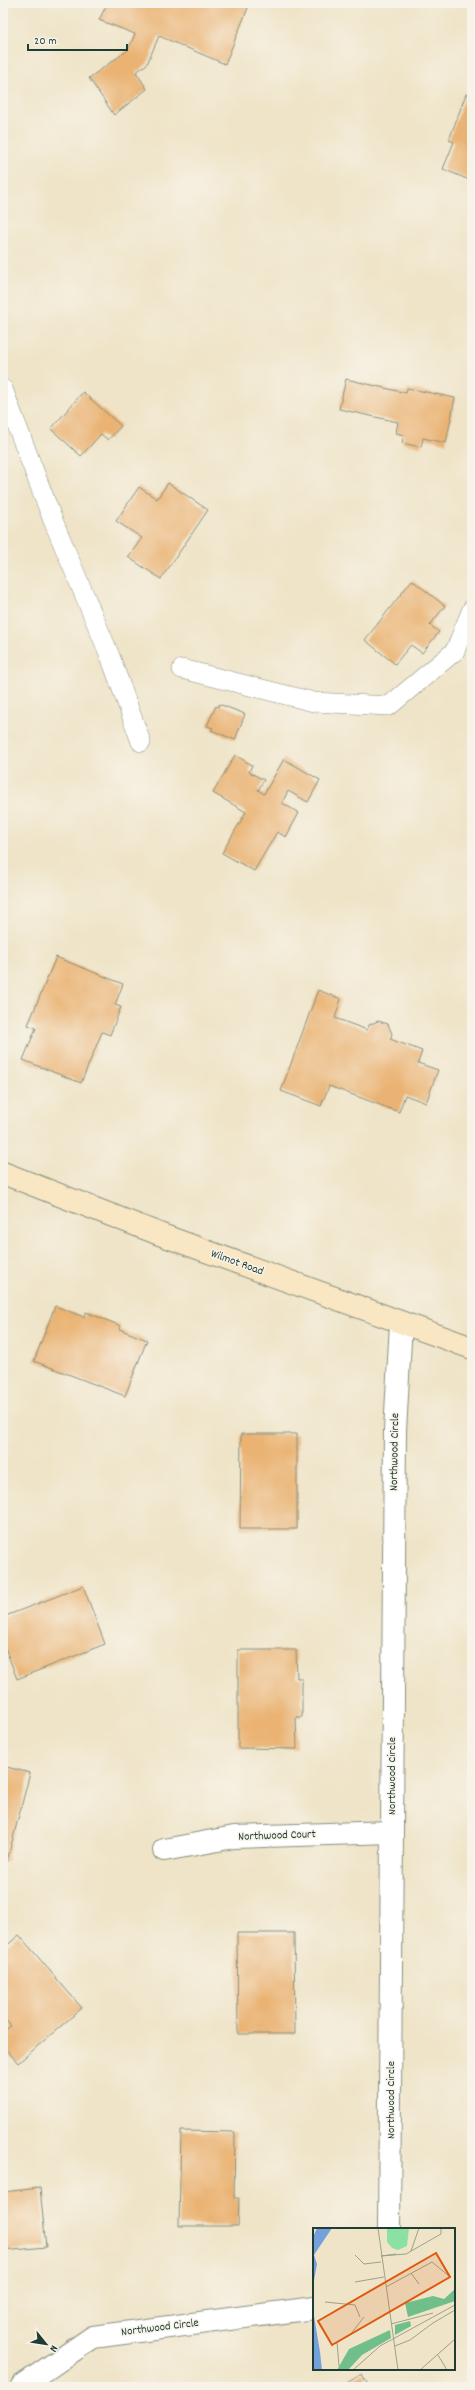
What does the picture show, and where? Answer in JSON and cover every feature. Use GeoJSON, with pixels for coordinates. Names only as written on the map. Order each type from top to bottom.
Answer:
{"type":"FeatureCollection","features":[{"type":"Feature","properties":{"kind":"street","name":"Wilmot Road"},"geometry":{"type":"LineString","coordinates":[[3,1173],[170,1238],[472,1348]]}},
{"type":"Feature","properties":{"kind":"street","name":"Northwood Circle"},"geometry":{"type":"LineString","coordinates":[[389,2228],[395,1431],[401,1323]]}},
{"type":"Feature","properties":{"kind":"street","name":"Northwood Court"},"geometry":{"type":"LineString","coordinates":[[164,1850],[234,1837],[392,1832]]}},
{"type":"Feature","properties":{"kind":"street","name":"Northwood Circle"},"geometry":{"type":"LineString","coordinates":[[22,2386],[92,2336],[313,2308]]}},
{"type":"Feature","properties":{"kind":"lane"},"geometry":{"type":"LineString","coordinates":[[3,389],[52,518],[110,656],[140,742]]}},
{"type":"Feature","properties":{"kind":"lane"},"geometry":{"type":"LineString","coordinates":[[182,669],[314,702],[389,706],[455,651],[472,608]]}},
{"type":"Feature","properties":{"kind":"building"},"geometry":{"type":"Polygon","coordinates":[[[99,3],[250,3],[225,64],[159,36],[147,64],[136,72],[147,89],[114,115],[89,78],[128,50],[135,34],[99,20],[106,6],[99,3]]]}},
{"type":"Feature","properties":{"kind":"building"},"geometry":{"type":"Polygon","coordinates":[[[466,94],[472,96],[472,181],[443,169],[454,142],[449,140],[466,94]]]}},
{"type":"Feature","properties":{"kind":"building"},"geometry":{"type":"Polygon","coordinates":[[[346,379],[406,393],[407,388],[455,398],[446,443],[423,438],[421,447],[402,443],[404,435],[396,433],[398,422],[339,409],[346,379]]]}},
{"type":"Feature","properties":{"kind":"building"},"geometry":{"type":"Polygon","coordinates":[[[83,392],[121,426],[108,440],[101,434],[81,456],[51,429],[83,392]]]}},
{"type":"Feature","properties":{"kind":"building"},"geometry":{"type":"Polygon","coordinates":[[[168,483],[208,510],[161,579],[128,557],[142,538],[116,521],[139,487],[157,499],[168,483]]]}},
{"type":"Feature","properties":{"kind":"building"},"geometry":{"type":"Polygon","coordinates":[[[412,580],[445,606],[430,625],[439,632],[422,653],[411,645],[395,664],[365,640],[412,580]]]}},
{"type":"Feature","properties":{"kind":"building"},"geometry":{"type":"Polygon","coordinates":[[[219,704],[245,714],[235,740],[211,730],[213,728],[207,726],[216,706],[218,707],[219,704]]]}},
{"type":"Feature","properties":{"kind":"building"},"geometry":{"type":"Polygon","coordinates":[[[235,755],[252,765],[249,772],[264,780],[258,790],[264,794],[284,759],[320,780],[308,802],[288,791],[282,803],[299,813],[286,837],[277,832],[254,871],[222,853],[246,812],[213,793],[235,755]]]}},
{"type":"Feature","properties":{"kind":"building"},"geometry":{"type":"Polygon","coordinates":[[[56,957],[123,984],[115,1005],[121,1007],[110,1035],[102,1032],[81,1083],[23,1060],[36,1028],[28,1025],[56,957]]]}},
{"type":"Feature","properties":{"kind":"building"},"geometry":{"type":"Polygon","coordinates":[[[318,990],[341,999],[335,1018],[367,1030],[369,1025],[378,1021],[388,1024],[392,1034],[390,1039],[422,1051],[418,1063],[438,1070],[426,1103],[405,1095],[399,1112],[329,1086],[321,1106],[281,1091],[318,990]]]}},
{"type":"Feature","properties":{"kind":"building"},"geometry":{"type":"Polygon","coordinates":[[[55,1306],[84,1317],[86,1312],[121,1326],[119,1329],[147,1340],[125,1396],[34,1361],[55,1306]]]}},
{"type":"Feature","properties":{"kind":"building"},"geometry":{"type":"Polygon","coordinates":[[[241,1434],[297,1434],[297,1529],[240,1529],[241,1434]]]}},
{"type":"Feature","properties":{"kind":"building"},"geometry":{"type":"Polygon","coordinates":[[[83,1586],[105,1644],[17,1679],[3,1642],[3,1617],[83,1586]]]}},
{"type":"Feature","properties":{"kind":"building"},"geometry":{"type":"Polygon","coordinates":[[[238,1650],[296,1650],[297,1678],[302,1678],[302,1717],[296,1717],[297,1749],[238,1748],[238,1650]]]}},
{"type":"Feature","properties":{"kind":"building"},"geometry":{"type":"Polygon","coordinates":[[[3,1766],[30,1773],[7,1861],[3,1860],[3,1766]]]}},
{"type":"Feature","properties":{"kind":"building"},"geometry":{"type":"Polygon","coordinates":[[[237,1933],[294,1933],[295,2034],[238,2034],[237,1933]]]}},
{"type":"Feature","properties":{"kind":"building"},"geometry":{"type":"Polygon","coordinates":[[[19,1935],[82,2008],[18,2063],[3,2046],[3,2032],[11,2026],[3,2017],[3,1949],[19,1935]]]}},
{"type":"Feature","properties":{"kind":"building"},"geometry":{"type":"Polygon","coordinates":[[[181,2131],[235,2132],[234,2198],[239,2198],[238,2226],[179,2226],[181,2131]]]}},
{"type":"Feature","properties":{"kind":"building"},"geometry":{"type":"Polygon","coordinates":[[[40,2188],[46,2247],[3,2251],[3,2192],[40,2188]]]}},
{"type":"Feature","properties":{"kind":"building"},"geometry":{"type":"Polygon","coordinates":[[[362,2374],[369,2387],[340,2387],[362,2374]]]}}]}
